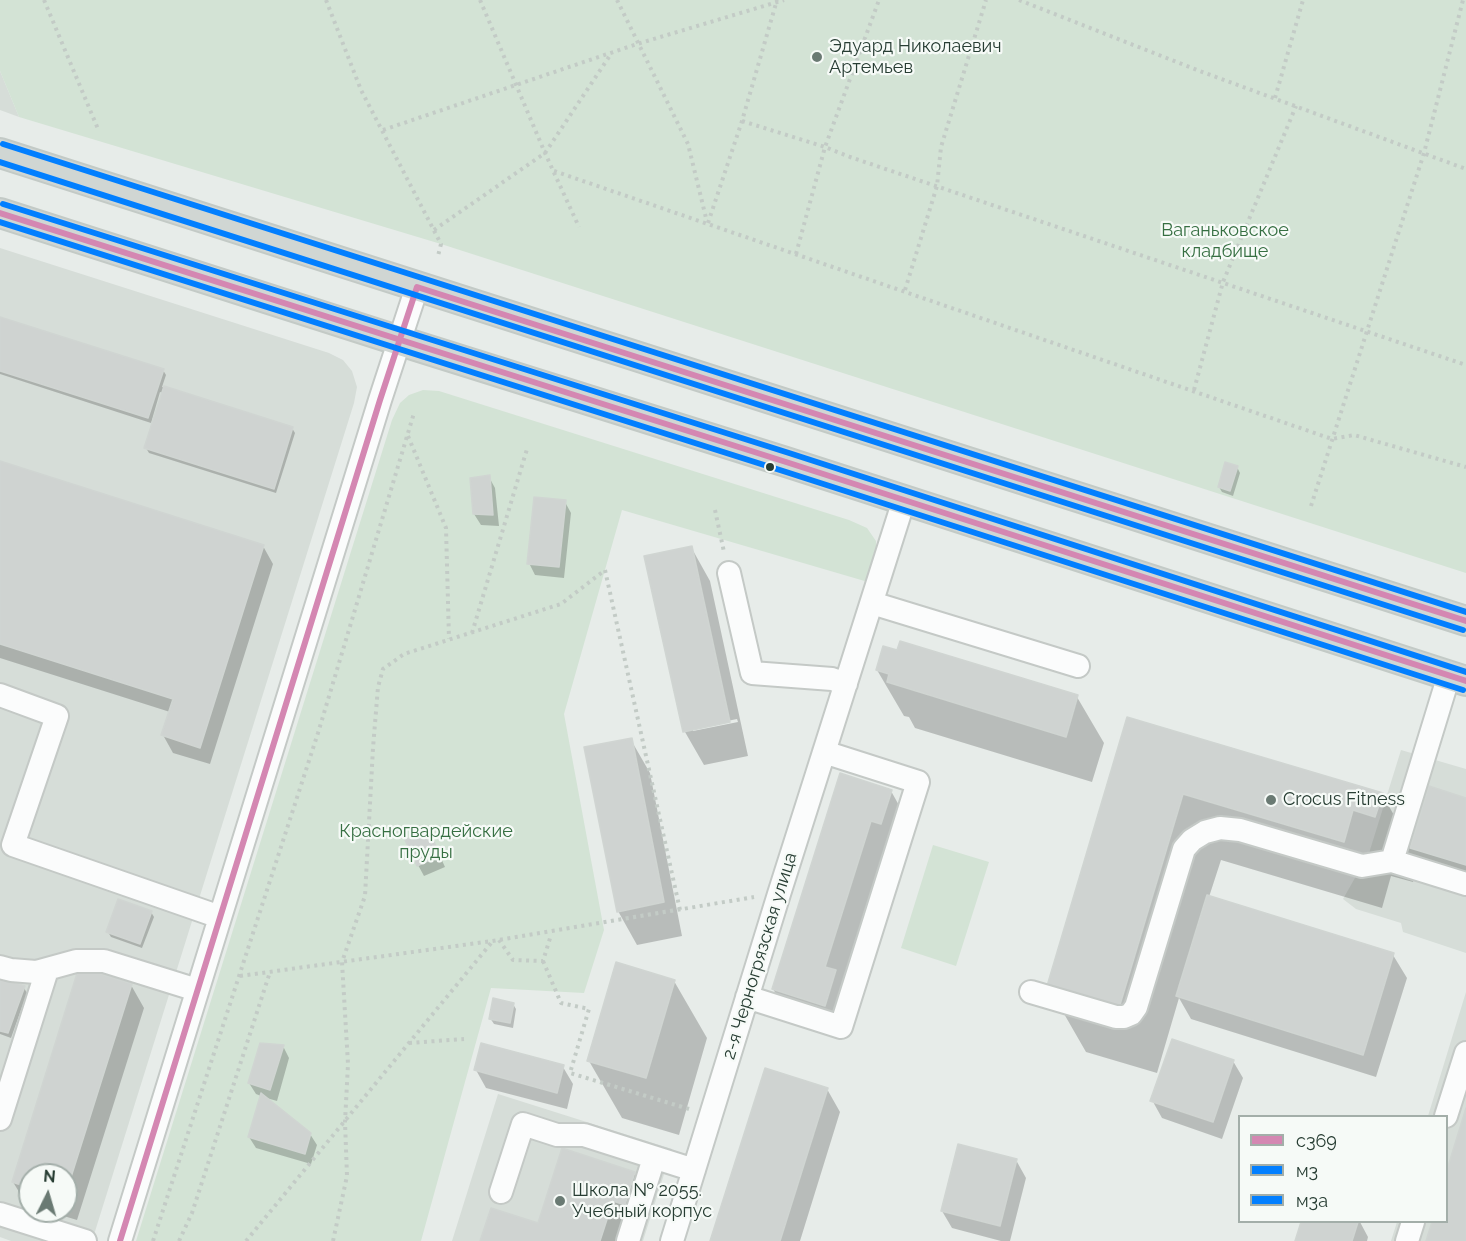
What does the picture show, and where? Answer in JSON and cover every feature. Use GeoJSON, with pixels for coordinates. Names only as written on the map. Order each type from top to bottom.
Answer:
{"type":"FeatureCollection","features":[{"type":"Feature","properties":{"kind":"main road"},"geometry":{"type":"LineString","coordinates":[[0,153],[1466,621]]}},
{"type":"Feature","properties":{"kind":"main road"},"geometry":{"type":"LineString","coordinates":[[0,213],[1458,678]]}},
{"type":"Feature","properties":{"kind":"street"},"geometry":{"type":"LineString","coordinates":[[120,1241],[417,287]]}},
{"type":"Feature","properties":{"kind":"street","name":"2-я Черногрязская улица"},"geometry":{"type":"LineString","coordinates":[[672,1241],[904,500]]}},
{"type":"Feature","properties":{"kind":"street"},"geometry":{"type":"LineString","coordinates":[[729,573],[752,673],[832,680],[846,684]]}},
{"type":"Feature","properties":{"kind":"street"},"geometry":{"type":"LineString","coordinates":[[872,603],[1078,666]]}},
{"type":"Feature","properties":{"kind":"street"},"geometry":{"type":"LineString","coordinates":[[1392,861],[1458,678]]}},
{"type":"Feature","properties":{"kind":"street"},"geometry":{"type":"LineString","coordinates":[[0,695],[57,716],[13,845],[220,917]]}},
{"type":"Feature","properties":{"kind":"street"},"geometry":{"type":"LineString","coordinates":[[747,997],[841,1027],[915,793],[918,782],[824,752]]}},
{"type":"Feature","properties":{"kind":"street"},"geometry":{"type":"LineString","coordinates":[[1031,992],[1116,1017],[1131,1014],[1136,1007],[1184,849],[1204,832],[1220,828],[1240,830],[1362,866],[1392,861],[1466,884]]}},
{"type":"Feature","properties":{"kind":"street"},"geometry":{"type":"LineString","coordinates":[[0,967],[26,972],[46,970],[76,962],[104,961],[197,990]]}},
{"type":"Feature","properties":{"kind":"street"},"geometry":{"type":"LineString","coordinates":[[0,1119],[46,970]]}},
{"type":"Feature","properties":{"kind":"street"},"geometry":{"type":"LineString","coordinates":[[1446,1115],[1466,1053]]}},
{"type":"Feature","properties":{"kind":"street"},"geometry":{"type":"LineString","coordinates":[[501,1192],[523,1124],[557,1135],[584,1135],[694,1170]]}},
{"type":"Feature","properties":{"kind":"street"},"geometry":{"type":"LineString","coordinates":[[628,1241],[654,1158]]}},
{"type":"Feature","properties":{"kind":"street"},"geometry":{"type":"LineString","coordinates":[[0,1214],[85,1241]]}},
{"type":"Feature","properties":{"kind":"street"},"geometry":{"type":"LineString","coordinates":[[1407,1241],[1412,1223]]}},
{"type":"Feature","properties":{"kind":"path"},"geometry":{"type":"LineString","coordinates":[[44,0],[98,129]]}},
{"type":"Feature","properties":{"kind":"path"},"geometry":{"type":"LineString","coordinates":[[327,0],[361,90],[441,244],[438,256]]}},
{"type":"Feature","properties":{"kind":"path"},"geometry":{"type":"LineString","coordinates":[[480,0],[579,227]]}},
{"type":"Feature","properties":{"kind":"path"},"geometry":{"type":"LineString","coordinates":[[617,0],[688,144],[707,223]]}},
{"type":"Feature","properties":{"kind":"path"},"geometry":{"type":"LineString","coordinates":[[383,130],[637,44],[784,0]]}},
{"type":"Feature","properties":{"kind":"path"},"geometry":{"type":"LineString","coordinates":[[796,254],[825,147],[879,0]]}},
{"type":"Feature","properties":{"kind":"path"},"geometry":{"type":"LineString","coordinates":[[904,290],[937,186],[940,147],[986,0]]}},
{"type":"Feature","properties":{"kind":"path"},"geometry":{"type":"LineString","coordinates":[[1019,0],[1466,169]]}},
{"type":"Feature","properties":{"kind":"path"},"geometry":{"type":"LineString","coordinates":[[1275,98],[1303,0]]}},
{"type":"Feature","properties":{"kind":"path"},"geometry":{"type":"LineString","coordinates":[[1311,506],[1424,153],[1463,0]]}},
{"type":"Feature","properties":{"kind":"path"},"geometry":{"type":"LineString","coordinates":[[707,223],[742,121],[777,2]]}},
{"type":"Feature","properties":{"kind":"path"},"geometry":{"type":"LineString","coordinates":[[434,230],[545,153],[611,53]]}},
{"type":"Feature","properties":{"kind":"path"},"geometry":{"type":"LineString","coordinates":[[1194,390],[1223,282],[1296,106]]}},
{"type":"Feature","properties":{"kind":"path"},"geometry":{"type":"LineString","coordinates":[[742,121],[825,147],[1466,365]]}},
{"type":"Feature","properties":{"kind":"path"},"geometry":{"type":"LineString","coordinates":[[554,171],[1332,439],[1354,435],[1466,467]]}},
{"type":"Feature","properties":{"kind":"path"},"geometry":{"type":"LineString","coordinates":[[153,1241],[318,733],[414,413]]}},
{"type":"Feature","properties":{"kind":"path"},"geometry":{"type":"LineString","coordinates":[[407,435],[446,528],[449,639]]}},
{"type":"Feature","properties":{"kind":"path"},"geometry":{"type":"LineString","coordinates":[[472,633],[527,449]]}},
{"type":"Feature","properties":{"kind":"path"},"geometry":{"type":"LineString","coordinates":[[715,510],[729,573]]}},
{"type":"Feature","properties":{"kind":"path"},"geometry":{"type":"LineString","coordinates":[[333,1241],[347,1176],[345,1122],[348,1064],[342,962],[365,896],[373,748],[378,687],[383,669],[404,654],[561,604],[605,570],[681,910]]}},
{"type":"Feature","properties":{"kind":"path"},"geometry":{"type":"LineString","coordinates":[[240,976],[500,940],[779,894]]}},
{"type":"Feature","properties":{"kind":"path"},"geometry":{"type":"LineString","coordinates":[[551,934],[543,961],[561,1004],[589,1009],[570,1073],[695,1110]]}},
{"type":"Feature","properties":{"kind":"path"},"geometry":{"type":"LineString","coordinates":[[500,940],[513,960],[543,961]]}},
{"type":"Feature","properties":{"kind":"path"},"geometry":{"type":"LineString","coordinates":[[246,1241],[492,941]]}},
{"type":"Feature","properties":{"kind":"path"},"geometry":{"type":"LineString","coordinates":[[179,1241],[192,1213],[270,972]]}},
{"type":"Feature","properties":{"kind":"path"},"geometry":{"type":"LineString","coordinates":[[409,1043],[464,1039]]}},
{"type":"Feature","properties":{"kind":"shaded area"},"geometry":{"type":"Polygon","coordinates":[[[0,71],[19,117],[0,110],[0,71]]]}},
{"type":"Feature","properties":{"kind":"shaded area"},"geometry":{"type":"Polygon","coordinates":[[[0,248],[329,353],[343,360],[352,371],[357,387],[354,403],[92,1241],[11,1241],[0,1237],[0,248]]]}},
{"type":"Feature","properties":{"kind":"shaded area"},"geometry":{"type":"Polygon","coordinates":[[[1401,750],[1466,769],[1466,953],[1403,932],[1401,923],[1356,909],[1343,899],[1369,853],[1401,750]]]}},
{"type":"Feature","properties":{"kind":"shaded area"},"geometry":{"type":"Polygon","coordinates":[[[1466,992],[1466,1241],[1391,1241],[1397,1223],[1448,1223],[1448,1115],[1428,1115],[1466,992]]]}},
{"type":"Feature","properties":{"kind":"shaded area","name":"Школа № 2055. Учебный корпус"},"geometry":{"type":"Polygon","coordinates":[[[498,1094],[672,1149],[643,1241],[452,1241],[498,1094]]]}},
{"type":"Feature","properties":{"kind":"green space","name":"Ваганьковское кладбище"},"geometry":{"type":"Polygon","coordinates":[[[0,0],[1466,0],[1466,573],[441,244],[19,117],[0,71],[0,0]]]}},
{"type":"Feature","properties":{"kind":"green space","name":"Красногвардейские пруды"},"geometry":{"type":"Polygon","coordinates":[[[423,390],[439,391],[849,520],[867,528],[876,541],[876,554],[868,582],[622,510],[564,714],[604,930],[584,993],[491,988],[421,1241],[136,1241],[392,420],[400,403],[409,395],[423,390]]]}},
{"type":"Feature","properties":{"kind":"green space"},"geometry":{"type":"Polygon","coordinates":[[[933,845],[989,862],[956,966],[901,948],[933,845]]]}},
{"type":"Feature","properties":{"kind":"building"},"geometry":{"type":"Polygon","coordinates":[[[0,317],[164,369],[148,418],[0,371],[0,317]]]}},
{"type":"Feature","properties":{"kind":"building"},"geometry":{"type":"Polygon","coordinates":[[[164,386],[293,427],[274,489],[144,448],[164,386]]]}},
{"type":"Feature","properties":{"kind":"building"},"geometry":{"type":"Polygon","coordinates":[[[0,461],[264,545],[200,748],[161,735],[173,699],[0,644],[0,461]]]}},
{"type":"Feature","properties":{"kind":"building"},"geometry":{"type":"Polygon","coordinates":[[[1225,462],[1238,466],[1230,491],[1218,487],[1225,462]]]}},
{"type":"Feature","properties":{"kind":"building"},"geometry":{"type":"Polygon","coordinates":[[[490,475],[493,515],[473,514],[470,478],[490,475]]]}},
{"type":"Feature","properties":{"kind":"building"},"geometry":{"type":"Polygon","coordinates":[[[534,497],[566,500],[559,567],[527,564],[534,497]]]}},
{"type":"Feature","properties":{"kind":"building"},"geometry":{"type":"Polygon","coordinates":[[[692,546],[730,722],[683,732],[644,556],[692,546]]]}},
{"type":"Feature","properties":{"kind":"building"},"geometry":{"type":"Polygon","coordinates":[[[900,641],[1078,695],[1066,737],[887,682],[889,674],[876,670],[883,646],[897,650],[900,641]]]}},
{"type":"Feature","properties":{"kind":"building"},"geometry":{"type":"Polygon","coordinates":[[[1127,717],[1383,793],[1375,817],[1353,810],[1344,842],[1183,794],[1119,1008],[1047,986],[1127,717]]]}},
{"type":"Feature","properties":{"kind":"building"},"geometry":{"type":"Polygon","coordinates":[[[632,738],[664,902],[617,912],[584,747],[632,738]]]}},
{"type":"Feature","properties":{"kind":"building"},"geometry":{"type":"Polygon","coordinates":[[[840,773],[892,790],[881,824],[871,821],[825,967],[836,970],[825,1006],[772,989],[840,773]]]}},
{"type":"Feature","properties":{"kind":"building"},"geometry":{"type":"Polygon","coordinates":[[[1429,786],[1466,798],[1466,865],[1410,848],[1429,786]]]}},
{"type":"Feature","properties":{"kind":"building"},"geometry":{"type":"Polygon","coordinates":[[[428,829],[440,855],[417,866],[405,840],[428,829]]]}},
{"type":"Feature","properties":{"kind":"building"},"geometry":{"type":"Polygon","coordinates":[[[1207,895],[1394,953],[1363,1055],[1176,996],[1207,895]]]}},
{"type":"Feature","properties":{"kind":"building"},"geometry":{"type":"Polygon","coordinates":[[[118,899],[152,911],[140,944],[106,932],[118,899]]]}},
{"type":"Feature","properties":{"kind":"building"},"geometry":{"type":"Polygon","coordinates":[[[616,962],[675,980],[646,1078],[587,1061],[616,962]]]}},
{"type":"Feature","properties":{"kind":"building"},"geometry":{"type":"Polygon","coordinates":[[[79,967],[132,984],[75,1163],[18,1163],[18,1184],[12,1182],[79,967]]]}},
{"type":"Feature","properties":{"kind":"building"},"geometry":{"type":"Polygon","coordinates":[[[0,978],[25,986],[8,1033],[0,1031],[0,978]]]}},
{"type":"Feature","properties":{"kind":"building"},"geometry":{"type":"Polygon","coordinates":[[[493,998],[514,1003],[510,1023],[489,1019],[493,998]]]}},
{"type":"Feature","properties":{"kind":"building"},"geometry":{"type":"Polygon","coordinates":[[[1172,1039],[1234,1060],[1213,1122],[1150,1101],[1172,1039]]]}},
{"type":"Feature","properties":{"kind":"building"},"geometry":{"type":"Polygon","coordinates":[[[260,1043],[284,1045],[270,1090],[248,1083],[260,1043]]]}},
{"type":"Feature","properties":{"kind":"building"},"geometry":{"type":"Polygon","coordinates":[[[481,1043],[564,1065],[557,1093],[474,1070],[481,1043]]]}},
{"type":"Feature","properties":{"kind":"building"},"geometry":{"type":"Polygon","coordinates":[[[765,1068],[828,1088],[780,1241],[710,1241],[765,1068]]]}},
{"type":"Feature","properties":{"kind":"building"},"geometry":{"type":"Polygon","coordinates":[[[261,1093],[311,1133],[305,1154],[248,1137],[261,1093]]]}},
{"type":"Feature","properties":{"kind":"building"},"geometry":{"type":"Polygon","coordinates":[[[1466,1108],[1466,1241],[1426,1241],[1432,1223],[1448,1223],[1448,1166],[1466,1108]]]}},
{"type":"Feature","properties":{"kind":"building"},"geometry":{"type":"Polygon","coordinates":[[[958,1144],[1017,1159],[1000,1226],[941,1211],[958,1144]]]}},
{"type":"Feature","properties":{"kind":"building"},"geometry":{"type":"Polygon","coordinates":[[[562,1148],[635,1172],[625,1205],[613,1201],[600,1241],[480,1241],[491,1208],[538,1223],[562,1148]]]}},
{"type":"Feature","properties":{"kind":"building"},"geometry":{"type":"Polygon","coordinates":[[[1301,1223],[1358,1223],[1352,1241],[1295,1241],[1301,1223]]]}},
{"type":"Feature","properties":{"kind":"transit line","name":"м3а"},"geometry":{"type":"LineString","coordinates":[[3,144],[1466,612]]}},
{"type":"Feature","properties":{"kind":"transit line","name":"м3"},"geometry":{"type":"LineString","coordinates":[[0,162],[1463,630]]}},
{"type":"Feature","properties":{"kind":"transit line","name":"м3а"},"geometry":{"type":"LineString","coordinates":[[3,204],[789,453],[1466,672]]}},
{"type":"Feature","properties":{"kind":"transit line","name":"с369"},"geometry":{"type":"LineString","coordinates":[[0,213],[786,462],[1466,681]]}},
{"type":"Feature","properties":{"kind":"transit line","name":"м3"},"geometry":{"type":"LineString","coordinates":[[0,222],[1463,690]]}},
{"type":"Feature","properties":{"kind":"transit line","name":"с369"},"geometry":{"type":"LineString","coordinates":[[120,1241],[417,287],[1466,621]]}},
{"type":"Feature","properties":{"kind":"place","name":"Эдуард Николаевич Артемьев"},"geometry":{"type":"Point","coordinates":[817,57]}},
{"type":"Feature","properties":{"kind":"place","name":"Crocus Fitness"},"geometry":{"type":"Point","coordinates":[1271,800]}},
{"type":"Feature","properties":{"kind":"place","name":"Школа № 2055. Учебный корпус"},"geometry":{"type":"Point","coordinates":[560,1201]}}]}
